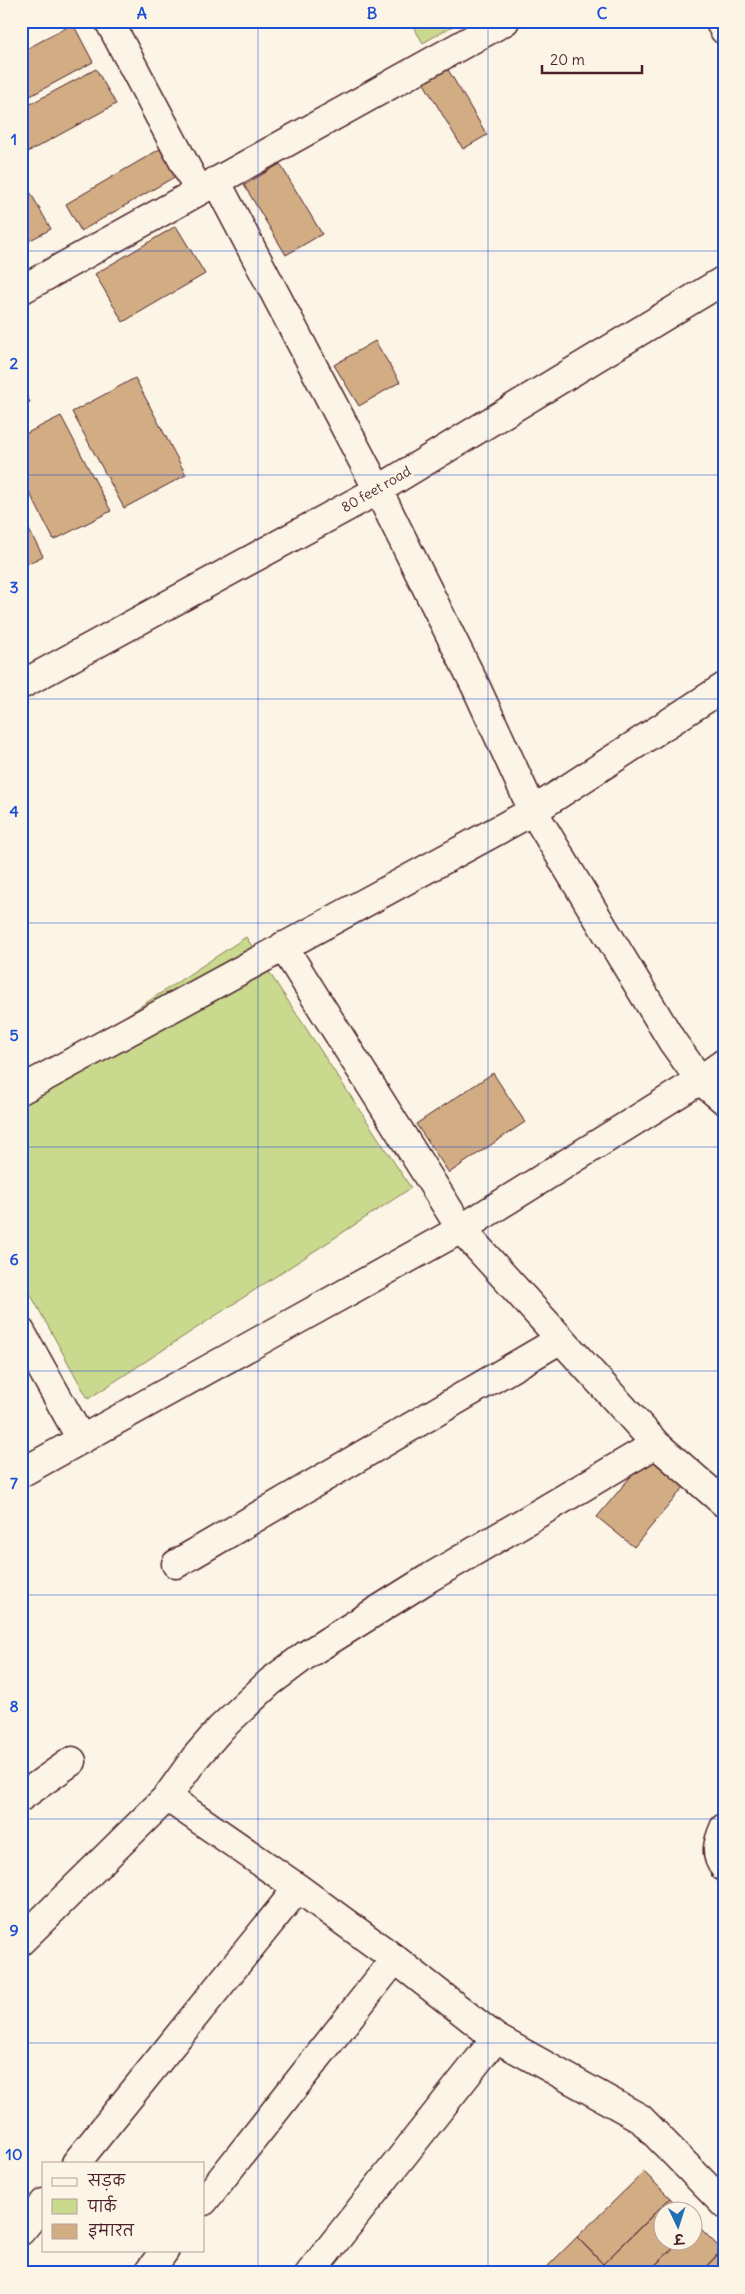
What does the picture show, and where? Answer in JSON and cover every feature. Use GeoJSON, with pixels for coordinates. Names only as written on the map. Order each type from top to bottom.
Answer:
{"type":"FeatureCollection","features":[{"type":"Feature","properties":{"kind":"street"},"geometry":{"type":"LineString","coordinates":[[109,21],[208,186],[378,490],[476,687],[533,812],[672,1041],[700,1080],[724,1100]]}},
{"type":"Feature","properties":{"kind":"street"},"geometry":{"type":"LineString","coordinates":[[21,290],[505,21]]}},
{"type":"Feature","properties":{"kind":"street"},"geometry":{"type":"LineString","coordinates":[[718,21],[724,30]]}},
{"type":"Feature","properties":{"kind":"street","name":"80 feet road"},"geometry":{"type":"LineString","coordinates":[[21,685],[378,490],[724,280]]}},
{"type":"Feature","properties":{"kind":"street"},"geometry":{"type":"LineString","coordinates":[[21,1090],[283,946],[533,812],[724,687]]}},
{"type":"Feature","properties":{"kind":"street"},"geometry":{"type":"LineString","coordinates":[[283,946],[307,987],[461,1229],[656,1444],[724,1503]]}},
{"type":"Feature","properties":{"kind":"street"},"geometry":{"type":"LineString","coordinates":[[21,1473],[461,1229],[700,1080],[724,1063]]}},
{"type":"Feature","properties":{"kind":"street"},"geometry":{"type":"LineString","coordinates":[[21,1332],[81,1439]]}},
{"type":"Feature","properties":{"kind":"street"},"geometry":{"type":"LineString","coordinates":[[176,1564],[561,1339]]}},
{"type":"Feature","properties":{"kind":"street"},"geometry":{"type":"LineString","coordinates":[[21,1941],[167,1797],[195,1758],[221,1728],[270,1682],[306,1655],[429,1578],[656,1444]]}},
{"type":"Feature","properties":{"kind":"street"},"geometry":{"type":"LineString","coordinates":[[21,1796],[72,1761]]}},
{"type":"Feature","properties":{"kind":"street"},"geometry":{"type":"LineString","coordinates":[[167,1797],[298,1888],[496,2038],[640,2118],[724,2204]]}},
{"type":"Feature","properties":{"kind":"street"},"geometry":{"type":"LineString","coordinates":[[724,1828],[717,1844],[720,1862],[724,1867]]}},
{"type":"Feature","properties":{"kind":"street"},"geometry":{"type":"LineString","coordinates":[[77,2162],[298,1888]]}},
{"type":"Feature","properties":{"kind":"street"},"geometry":{"type":"LineString","coordinates":[[205,2201],[394,1959]]}},
{"type":"Feature","properties":{"kind":"street"},"geometry":{"type":"LineString","coordinates":[[310,2273],[496,2038]]}},
{"type":"Feature","properties":{"kind":"street"},"geometry":{"type":"LineString","coordinates":[[21,2231],[42,2205]]}},
{"type":"Feature","properties":{"kind":"street"},"geometry":{"type":"LineString","coordinates":[[148,2273],[164,2252]]}},
{"type":"Feature","properties":{"kind":"green space"},"geometry":{"type":"Polygon","coordinates":[[[410,21],[462,21],[423,43],[410,21]]]}},
{"type":"Feature","properties":{"kind":"green space"},"geometry":{"type":"Polygon","coordinates":[[[246,937],[411,1188],[88,1399],[21,1277],[21,1085],[246,937]]]}},
{"type":"Feature","properties":{"kind":"building"},"geometry":{"type":"Polygon","coordinates":[[[21,21],[38,21],[21,31],[21,21]]]}},
{"type":"Feature","properties":{"kind":"building"},"geometry":{"type":"Polygon","coordinates":[[[73,24],[93,62],[21,101],[21,52],[73,24]]]}},
{"type":"Feature","properties":{"kind":"building"},"geometry":{"type":"Polygon","coordinates":[[[447,68],[487,135],[463,149],[423,82],[447,68]]]}},
{"type":"Feature","properties":{"kind":"building"},"geometry":{"type":"Polygon","coordinates":[[[96,69],[116,104],[26,153],[21,145],[21,109],[96,69]]]}},
{"type":"Feature","properties":{"kind":"building"},"geometry":{"type":"Polygon","coordinates":[[[160,149],[176,176],[81,231],[66,204],[160,149]]]}},
{"type":"Feature","properties":{"kind":"building"},"geometry":{"type":"Polygon","coordinates":[[[280,164],[322,234],[286,255],[244,185],[280,164]]]}},
{"type":"Feature","properties":{"kind":"building"},"geometry":{"type":"Polygon","coordinates":[[[21,176],[51,229],[21,245],[21,176]]]}},
{"type":"Feature","properties":{"kind":"building"},"geometry":{"type":"Polygon","coordinates":[[[176,226],[205,274],[123,322],[95,274],[176,226]]]}},
{"type":"Feature","properties":{"kind":"building"},"geometry":{"type":"Polygon","coordinates":[[[375,341],[400,382],[359,406],[334,365],[375,341]]]}},
{"type":"Feature","properties":{"kind":"building"},"geometry":{"type":"Polygon","coordinates":[[[135,378],[186,475],[124,508],[72,412],[135,378]]]}},
{"type":"Feature","properties":{"kind":"building"},"geometry":{"type":"Polygon","coordinates":[[[21,386],[30,402],[21,407],[21,386]]]}},
{"type":"Feature","properties":{"kind":"building"},"geometry":{"type":"Polygon","coordinates":[[[61,416],[111,511],[54,540],[21,476],[21,436],[61,416]]]}},
{"type":"Feature","properties":{"kind":"building"},"geometry":{"type":"Polygon","coordinates":[[[21,515],[43,556],[21,567],[21,515]]]}},
{"type":"Feature","properties":{"kind":"building"},"geometry":{"type":"Polygon","coordinates":[[[493,1073],[525,1122],[449,1173],[416,1124],[493,1073]]]}},
{"type":"Feature","properties":{"kind":"building"},"geometry":{"type":"Polygon","coordinates":[[[652,1451],[689,1481],[634,1547],[597,1517],[652,1451]]]}},
{"type":"Feature","properties":{"kind":"building"},"geometry":{"type":"Polygon","coordinates":[[[644,2172],[670,2198],[666,2202],[652,2202],[652,2216],[603,2264],[577,2237],[644,2172]]]}},
{"type":"Feature","properties":{"kind":"building"},"geometry":{"type":"Polygon","coordinates":[[[670,2198],[674,2202],[666,2202],[670,2198]]]}},
{"type":"Feature","properties":{"kind":"building"},"geometry":{"type":"Polygon","coordinates":[[[652,2216],[652,2252],[669,2252],[647,2273],[612,2273],[603,2264],[652,2216]]]}},
{"type":"Feature","properties":{"kind":"building"},"geometry":{"type":"Polygon","coordinates":[[[702,2230],[722,2250],[700,2273],[647,2273],[669,2252],[702,2252],[702,2230]]]}},
{"type":"Feature","properties":{"kind":"building"},"geometry":{"type":"Polygon","coordinates":[[[577,2237],[603,2264],[594,2273],[541,2273],[577,2237]]]}},
{"type":"Feature","properties":{"kind":"building"},"geometry":{"type":"Polygon","coordinates":[[[722,2250],[724,2273],[700,2273],[722,2250]]]}},
{"type":"Feature","properties":{"kind":"building"},"geometry":{"type":"Polygon","coordinates":[[[603,2264],[612,2273],[594,2273],[603,2264]]]}}]}
